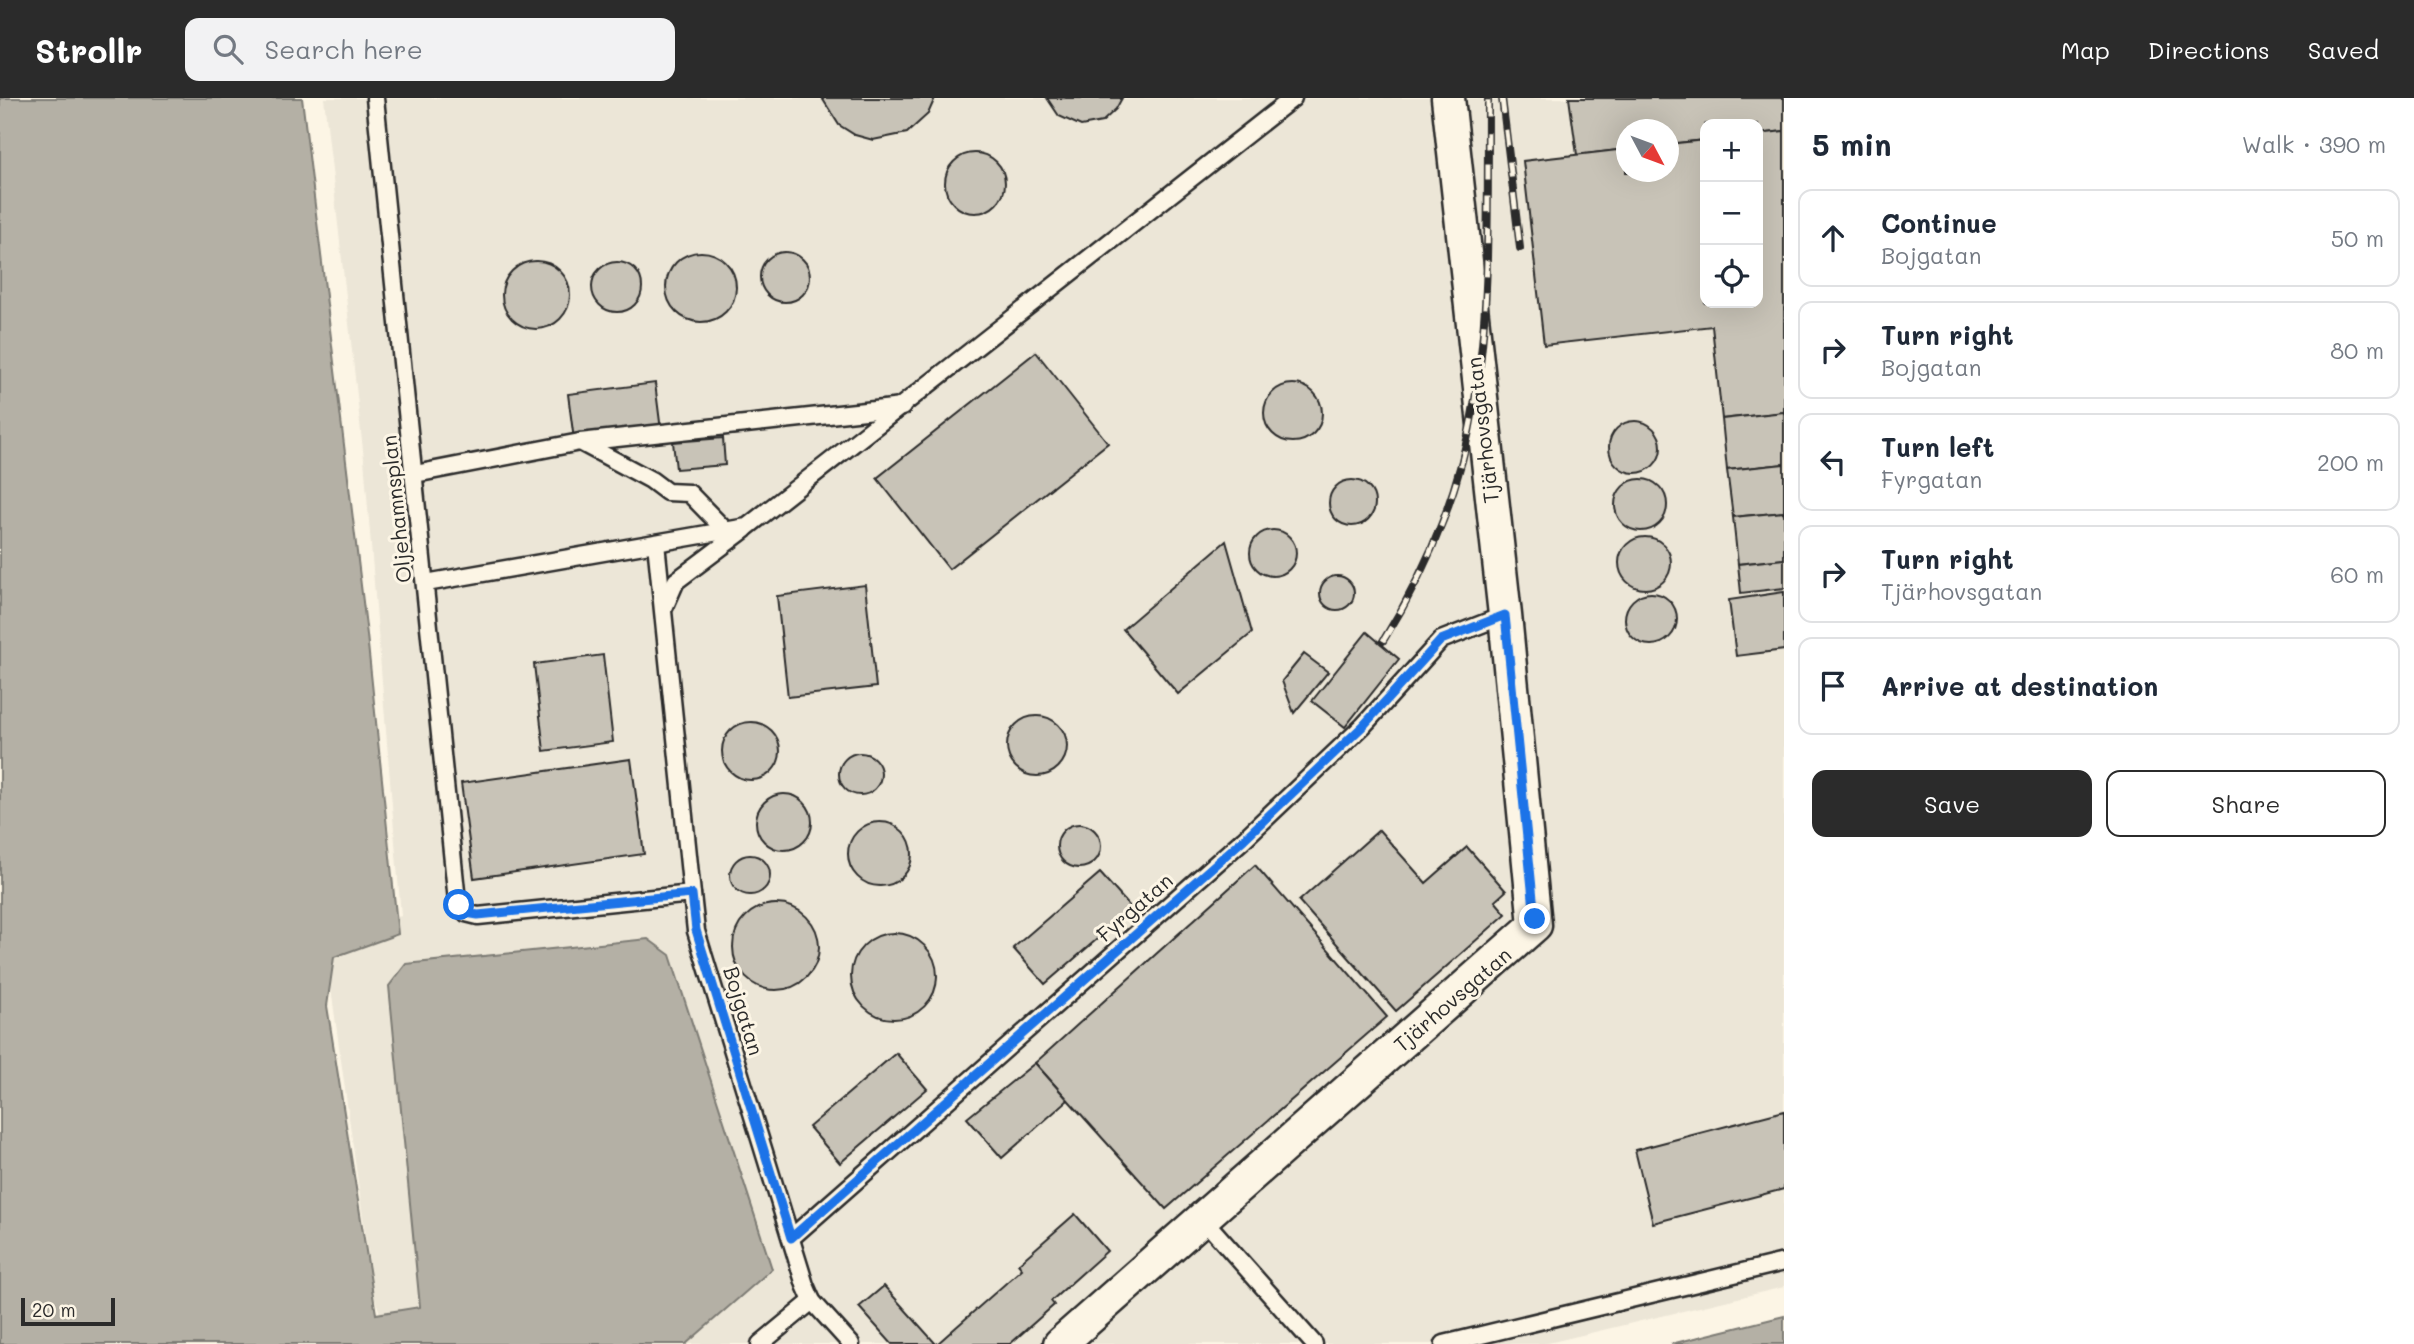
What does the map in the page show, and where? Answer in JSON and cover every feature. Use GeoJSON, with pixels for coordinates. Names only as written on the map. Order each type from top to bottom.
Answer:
{"type":"FeatureCollection","features":[{"type":"Feature","properties":{"kind":"street","name":"Tjärhovsgatan"},"geometry":{"type":"LineString","coordinates":[[1060,1344],[1535,925],[1505,615],[1448,98]]}},
{"type":"Feature","properties":{"kind":"lane","name":"Oljehamnsplan"},"geometry":{"type":"LineString","coordinates":[[375,98],[457,901],[466,913],[478,915],[692,894]]}},
{"type":"Feature","properties":{"kind":"lane"},"geometry":{"type":"LineString","coordinates":[[665,610],[666,600],[676,581],[902,407],[1293,98]]}},
{"type":"Feature","properties":{"kind":"lane"},"geometry":{"type":"LineString","coordinates":[[415,474],[580,442],[902,407]]}},
{"type":"Feature","properties":{"kind":"lane"},"geometry":{"type":"LineString","coordinates":[[580,442],[651,480],[667,492],[688,492],[725,530]]}},
{"type":"Feature","properties":{"kind":"lane"},"geometry":{"type":"LineString","coordinates":[[426,583],[747,527]]}},
{"type":"Feature","properties":{"kind":"lane","name":"Bojgatan"},"geometry":{"type":"LineString","coordinates":[[656,543],[696,930],[812,1301],[850,1344]]}},
{"type":"Feature","properties":{"kind":"lane","name":"Fyrgatan"},"geometry":{"type":"LineString","coordinates":[[791,1238],[1244,839],[1363,726],[1441,640],[1505,615]]}},
{"type":"Feature","properties":{"kind":"lane"},"geometry":{"type":"LineString","coordinates":[[1203,1219],[1314,1344]]}},
{"type":"Feature","properties":{"kind":"lane"},"geometry":{"type":"LineString","coordinates":[[1444,1344],[1784,1262]]}},
{"type":"Feature","properties":{"kind":"lane"},"geometry":{"type":"LineString","coordinates":[[760,1344],[812,1301]]}},
{"type":"Feature","properties":{"kind":"shaded area"},"geometry":{"type":"Polygon","coordinates":[[[0,98],[302,98],[367,635],[398,934],[334,957],[327,1006],[376,1314],[420,1307],[389,986],[406,964],[648,939],[670,955],[772,1269],[686,1344],[0,1344],[0,98]]]}},
{"type":"Feature","properties":{"kind":"shaded area"},"geometry":{"type":"Polygon","coordinates":[[[324,98],[1784,98],[1784,1287],[1544,1344],[392,1344],[374,1297],[328,967],[346,934],[401,916],[364,459],[324,98]]]}},
{"type":"Feature","properties":{"kind":"shaded area"},"geometry":{"type":"Polygon","coordinates":[[[1784,1316],[1784,1344],[1671,1344],[1784,1316]]]}},
{"type":"Feature","properties":{"kind":"building"},"geometry":{"type":"Polygon","coordinates":[[[822,98],[935,98],[928,114],[907,133],[873,140],[855,135],[839,125],[822,98]]]}},
{"type":"Feature","properties":{"kind":"building"},"geometry":{"type":"Polygon","coordinates":[[[1047,98],[1122,98],[1116,109],[1102,122],[1081,126],[1059,116],[1047,98]]]}},
{"type":"Feature","properties":{"kind":"building"},"geometry":{"type":"Polygon","coordinates":[[[1569,98],[1784,98],[1784,131],[1763,133],[1763,119],[1700,119],[1700,141],[1679,143],[1679,119],[1616,119],[1616,150],[1577,155],[1569,98]]]}},
{"type":"Feature","properties":{"kind":"building"},"geometry":{"type":"Polygon","coordinates":[[[1784,131],[1784,412],[1722,419],[1712,326],[1544,345],[1523,161],[1616,150],[1616,182],[1679,182],[1679,143],[1700,141],[1700,308],[1763,308],[1763,133],[1784,131]]]}},
{"type":"Feature","properties":{"kind":"building"},"geometry":{"type":"Polygon","coordinates":[[[975,153],[987,155],[1000,166],[1005,183],[1003,195],[992,208],[975,213],[963,211],[950,200],[945,183],[947,171],[958,158],[975,153]]]}},
{"type":"Feature","properties":{"kind":"building"},"geometry":{"type":"Polygon","coordinates":[[[694,252],[708,252],[721,257],[731,267],[736,287],[731,307],[721,317],[708,322],[694,322],[681,317],[671,307],[666,294],[666,280],[671,267],[681,257],[694,252]]]}},
{"type":"Feature","properties":{"kind":"building"},"geometry":{"type":"Polygon","coordinates":[[[775,253],[795,253],[809,267],[809,287],[795,301],[775,301],[761,287],[761,267],[775,253]]]}},
{"type":"Feature","properties":{"kind":"building"},"geometry":{"type":"Polygon","coordinates":[[[536,261],[549,264],[560,271],[567,282],[570,295],[567,308],[560,319],[549,326],[536,329],[523,326],[512,319],[505,308],[502,295],[505,282],[512,271],[523,264],[536,261]]]}},
{"type":"Feature","properties":{"kind":"building"},"geometry":{"type":"Polygon","coordinates":[[[607,263],[627,263],[641,277],[641,297],[627,311],[607,311],[593,297],[593,277],[607,263]]]}},
{"type":"Feature","properties":{"kind":"building"},"geometry":{"type":"Polygon","coordinates":[[[1036,352],[1108,443],[949,569],[877,478],[1036,352]]]}},
{"type":"Feature","properties":{"kind":"building"},"geometry":{"type":"Polygon","coordinates":[[[655,383],[661,430],[574,440],[568,394],[655,383]]]}},
{"type":"Feature","properties":{"kind":"building"},"geometry":{"type":"Polygon","coordinates":[[[1293,384],[1314,392],[1322,413],[1314,434],[1293,442],[1272,434],[1264,413],[1272,392],[1293,384]]]}},
{"type":"Feature","properties":{"kind":"building"},"geometry":{"type":"Polygon","coordinates":[[[1784,412],[1784,464],[1727,470],[1722,419],[1784,412]]]}},
{"type":"Feature","properties":{"kind":"building"},"geometry":{"type":"Polygon","coordinates":[[[1635,421],[1654,428],[1661,447],[1654,466],[1635,473],[1616,466],[1609,447],[1616,428],[1635,421]]]}},
{"type":"Feature","properties":{"kind":"building"},"geometry":{"type":"Polygon","coordinates":[[[723,438],[725,465],[676,469],[673,442],[723,438]]]}},
{"type":"Feature","properties":{"kind":"building"},"geometry":{"type":"Polygon","coordinates":[[[1784,464],[1784,512],[1733,517],[1727,470],[1784,464]]]}},
{"type":"Feature","properties":{"kind":"building"},"geometry":{"type":"Polygon","coordinates":[[[1641,479],[1660,486],[1667,505],[1660,524],[1641,531],[1622,524],[1615,505],[1622,486],[1641,479]]]}},
{"type":"Feature","properties":{"kind":"building"},"geometry":{"type":"Polygon","coordinates":[[[1352,480],[1369,486],[1375,503],[1369,520],[1352,526],[1335,520],[1329,503],[1335,486],[1352,480]]]}},
{"type":"Feature","properties":{"kind":"building"},"geometry":{"type":"Polygon","coordinates":[[[1784,512],[1784,559],[1738,564],[1733,517],[1784,512]]]}},
{"type":"Feature","properties":{"kind":"building"},"geometry":{"type":"Polygon","coordinates":[[[1273,530],[1290,536],[1296,553],[1290,570],[1273,576],[1256,570],[1250,553],[1256,536],[1273,530]]]}},
{"type":"Feature","properties":{"kind":"building"},"geometry":{"type":"Polygon","coordinates":[[[1645,537],[1664,544],[1671,563],[1664,582],[1645,589],[1626,582],[1619,563],[1626,544],[1645,537]]]}},
{"type":"Feature","properties":{"kind":"building"},"geometry":{"type":"Polygon","coordinates":[[[1226,541],[1252,633],[1178,694],[1123,629],[1226,541]]]}},
{"type":"Feature","properties":{"kind":"building"},"geometry":{"type":"Polygon","coordinates":[[[1784,559],[1784,588],[1741,593],[1738,564],[1784,559]]]}},
{"type":"Feature","properties":{"kind":"building"},"geometry":{"type":"Polygon","coordinates":[[[1337,576],[1349,581],[1354,593],[1349,605],[1337,610],[1325,605],[1320,593],[1325,581],[1337,576]]]}},
{"type":"Feature","properties":{"kind":"building"},"geometry":{"type":"Polygon","coordinates":[[[865,585],[876,687],[788,697],[777,596],[865,585]]]}},
{"type":"Feature","properties":{"kind":"building"},"geometry":{"type":"Polygon","coordinates":[[[1784,592],[1784,650],[1736,656],[1729,600],[1784,592]]]}},
{"type":"Feature","properties":{"kind":"building"},"geometry":{"type":"Polygon","coordinates":[[[1651,593],[1670,600],[1677,619],[1670,638],[1651,645],[1632,638],[1625,619],[1632,600],[1651,593]]]}},
{"type":"Feature","properties":{"kind":"building"},"geometry":{"type":"Polygon","coordinates":[[[1367,632],[1399,659],[1345,727],[1312,701],[1367,632]]]}},
{"type":"Feature","properties":{"kind":"building"},"geometry":{"type":"Polygon","coordinates":[[[1304,654],[1328,672],[1294,713],[1282,681],[1304,654]]]}},
{"type":"Feature","properties":{"kind":"building"},"geometry":{"type":"Polygon","coordinates":[[[603,655],[613,742],[544,751],[534,664],[603,655]]]}},
{"type":"Feature","properties":{"kind":"building"},"geometry":{"type":"Polygon","coordinates":[[[1031,716],[1043,716],[1062,729],[1067,746],[1065,758],[1054,771],[1043,776],[1031,776],[1012,763],[1007,752],[1007,740],[1020,721],[1031,716]]]}},
{"type":"Feature","properties":{"kind":"building"},"geometry":{"type":"Polygon","coordinates":[[[751,722],[762,724],[775,735],[780,751],[778,762],[767,775],[751,780],[740,778],[727,767],[722,751],[724,740],[735,727],[751,722]]]}},
{"type":"Feature","properties":{"kind":"building"},"geometry":{"type":"Polygon","coordinates":[[[860,753],[875,759],[881,774],[875,789],[860,795],[845,789],[839,774],[845,759],[860,753]]]}},
{"type":"Feature","properties":{"kind":"building"},"geometry":{"type":"Polygon","coordinates":[[[631,759],[644,854],[474,878],[461,783],[631,759]]]}},
{"type":"Feature","properties":{"kind":"building"},"geometry":{"type":"Polygon","coordinates":[[[779,794],[789,794],[804,802],[810,811],[810,833],[804,842],[789,850],[779,850],[761,838],[756,827],[756,817],[768,799],[779,794]]]}},
{"type":"Feature","properties":{"kind":"building"},"geometry":{"type":"Polygon","coordinates":[[[874,822],[886,822],[903,831],[910,842],[910,866],[903,877],[886,886],[874,886],[862,881],[853,872],[848,860],[848,848],[853,836],[862,827],[874,822]]]}},
{"type":"Feature","properties":{"kind":"building"},"geometry":{"type":"Polygon","coordinates":[[[1079,824],[1088,825],[1095,830],[1100,837],[1100,855],[1095,862],[1088,867],[1079,868],[1070,867],[1063,862],[1058,855],[1057,846],[1058,837],[1063,830],[1070,825],[1079,824]]]}},
{"type":"Feature","properties":{"kind":"building"},"geometry":{"type":"Polygon","coordinates":[[[1379,830],[1426,883],[1467,847],[1506,891],[1495,901],[1506,914],[1396,1011],[1299,901],[1379,830]]]}},
{"type":"Feature","properties":{"kind":"building"},"geometry":{"type":"Polygon","coordinates":[[[750,855],[764,861],[770,875],[764,889],[750,895],[736,889],[730,875],[736,861],[750,855]]]}},
{"type":"Feature","properties":{"kind":"building"},"geometry":{"type":"Polygon","coordinates":[[[1255,865],[1387,1017],[1166,1209],[1035,1063],[1255,865]]]}},
{"type":"Feature","properties":{"kind":"building"},"geometry":{"type":"Polygon","coordinates":[[[1100,873],[1132,909],[1045,984],[1013,948],[1100,873]]]}},
{"type":"Feature","properties":{"kind":"building"},"geometry":{"type":"Polygon","coordinates":[[[776,904],[793,907],[807,916],[816,930],[819,947],[816,964],[807,978],[793,987],[776,990],[759,987],[745,978],[736,964],[733,947],[736,930],[745,916],[759,907],[776,904]]]}},
{"type":"Feature","properties":{"kind":"building"},"geometry":{"type":"Polygon","coordinates":[[[894,933],[911,936],[925,945],[934,959],[937,976],[934,993],[925,1007],[911,1016],[894,1019],[877,1016],[863,1007],[854,993],[851,976],[854,959],[863,945],[877,936],[894,933]]]}},
{"type":"Feature","properties":{"kind":"building"},"geometry":{"type":"Polygon","coordinates":[[[896,1053],[927,1089],[840,1163],[809,1127],[896,1053]]]}},
{"type":"Feature","properties":{"kind":"building"},"geometry":{"type":"Polygon","coordinates":[[[1035,1063],[1068,1100],[1002,1158],[967,1118],[1035,1063]]]}},
{"type":"Feature","properties":{"kind":"building"},"geometry":{"type":"Polygon","coordinates":[[[1784,1111],[1784,1189],[1653,1223],[1635,1150],[1784,1111]]]}},
{"type":"Feature","properties":{"kind":"building"},"geometry":{"type":"Polygon","coordinates":[[[1075,1214],[1107,1251],[1051,1301],[1054,1305],[1010,1344],[937,1344],[1022,1269],[1018,1264],[1075,1214]]]}},
{"type":"Feature","properties":{"kind":"building"},"geometry":{"type":"Polygon","coordinates":[[[884,1286],[936,1344],[892,1344],[859,1307],[884,1286]]]}},
{"type":"Feature","properties":{"kind":"railway"},"geometry":{"type":"LineString","coordinates":[[1383,641],[1420,573],[1448,507],[1466,443],[1478,378],[1485,312],[1488,98]]}},
{"type":"Feature","properties":{"kind":"railway"},"geometry":{"type":"LineString","coordinates":[[1502,98],[1520,248]]}},
{"type":"Feature","properties":{"kind":"route"},"geometry":{"type":"LineString","coordinates":[[459,905],[466,913],[474,916],[692,894],[696,930],[791,1238],[1244,839],[1363,726],[1441,640],[1505,615],[1535,919]]}}]}
